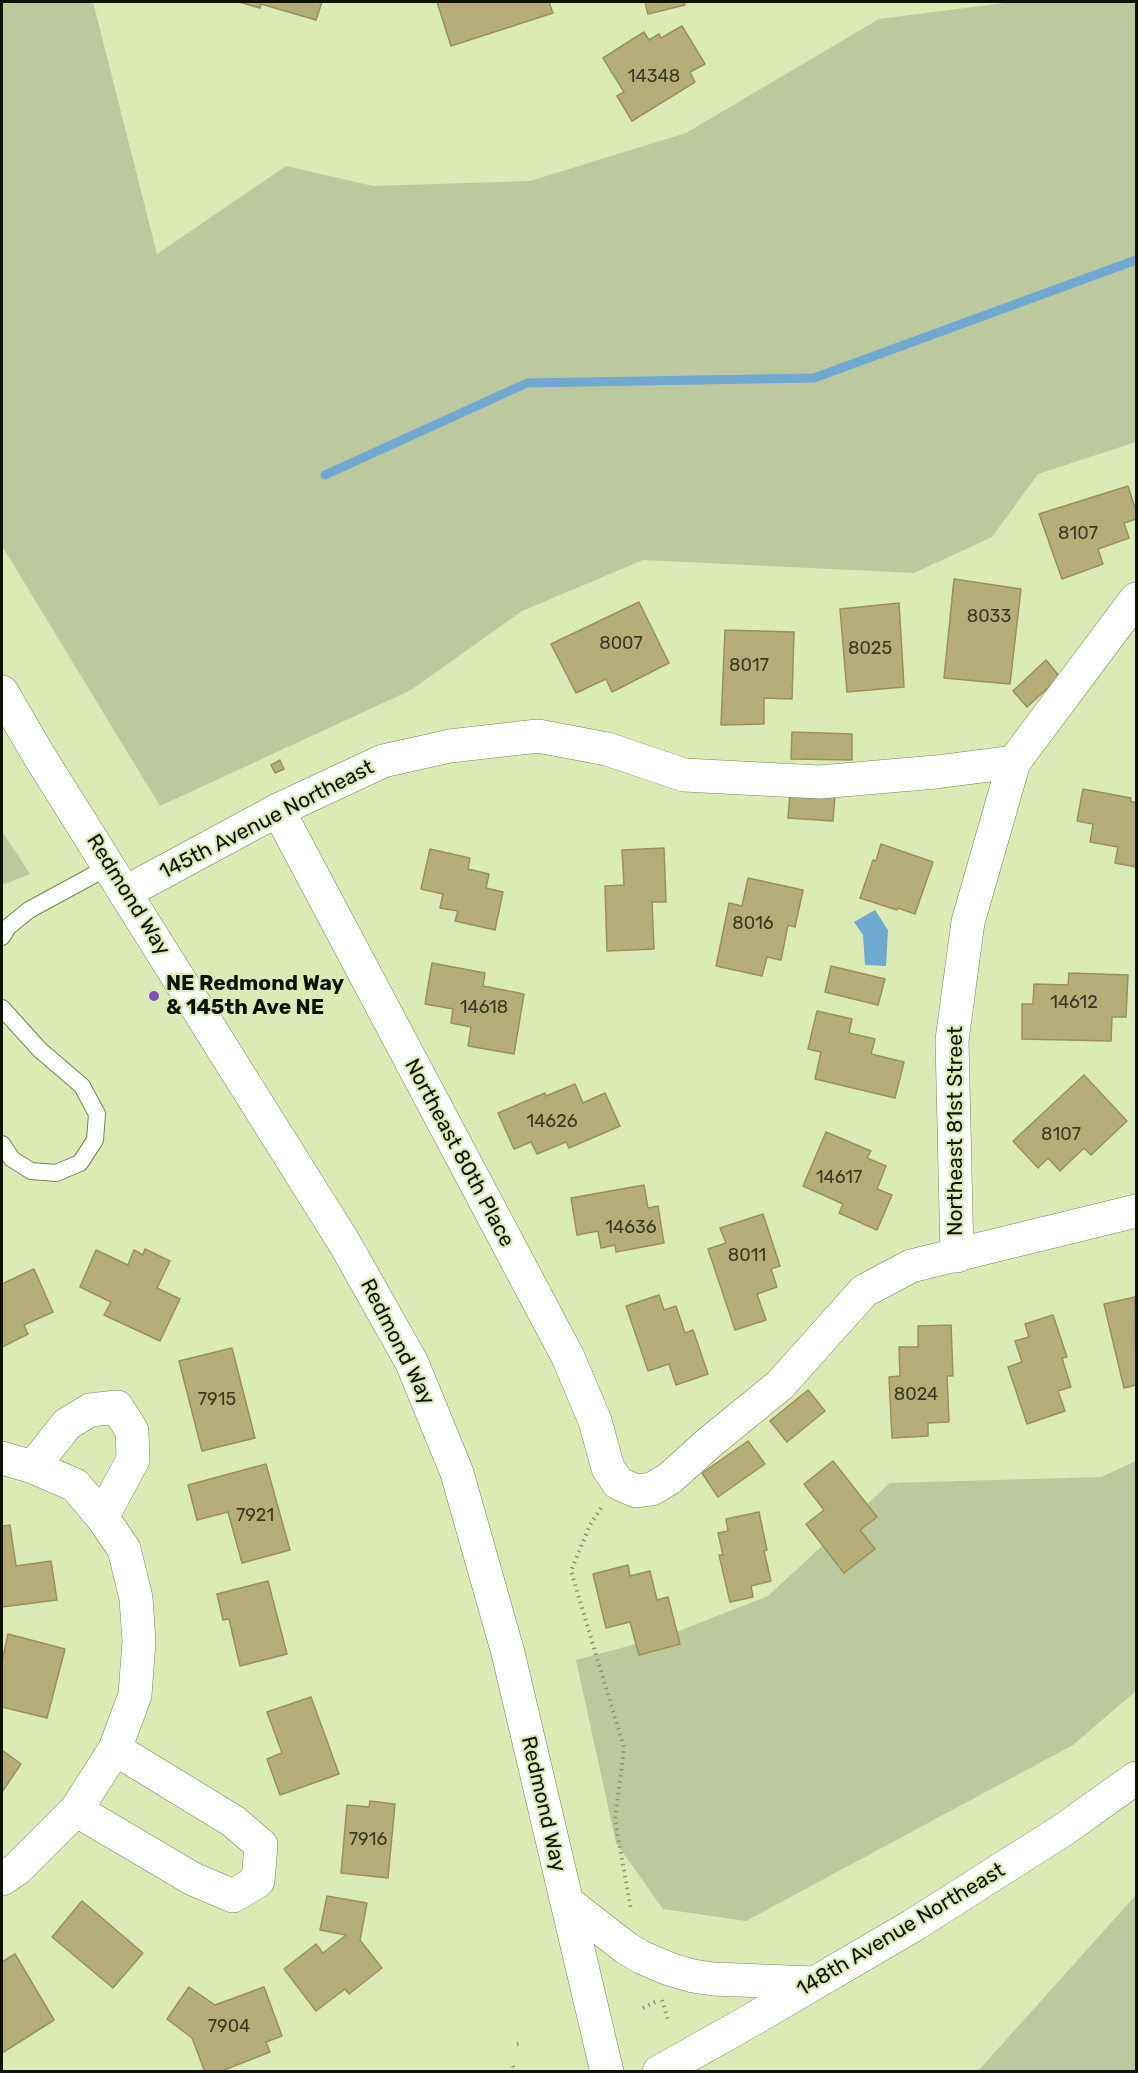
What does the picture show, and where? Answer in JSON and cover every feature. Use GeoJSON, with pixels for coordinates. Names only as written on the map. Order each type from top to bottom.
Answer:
{"type":"FeatureCollection","features":[{"type":"Feature","properties":{"kind":"street"},"geometry":{"type":"LineString","coordinates":[[1014,762],[1137,599]]}},
{"type":"Feature","properties":{"kind":"street","name":"Redmond Way"},"geometry":{"type":"LineString","coordinates":[[2,692],[38,754],[345,1244],[412,1363],[457,1473],[508,1653],[607,2072]]}},
{"type":"Feature","properties":{"kind":"street","name":"145th Avenue Northeast"},"geometry":{"type":"LineString","coordinates":[[118,879],[278,810],[382,761],[450,746],[538,736],[607,749],[684,775],[820,782],[936,772],[1014,762]]}},
{"type":"Feature","properties":{"kind":"street","name":"Northeast 81st Street"},"geometry":{"type":"LineString","coordinates":[[957,1256],[952,1040],[968,922],[1014,762]]}},
{"type":"Feature","properties":{"kind":"street","name":"Northeast 80th Place"},"geometry":{"type":"LineString","coordinates":[[278,810],[568,1357],[595,1421],[608,1468],[618,1483],[636,1491],[652,1489],[670,1478],[780,1385],[864,1291],[911,1266],[957,1256]]}},
{"type":"Feature","properties":{"kind":"street"},"geometry":{"type":"LineString","coordinates":[[957,1256],[1137,1211]]}},
{"type":"Feature","properties":{"kind":"street"},"geometry":{"type":"LineString","coordinates":[[33,1467],[68,1424],[90,1410],[117,1407],[132,1431],[132,1460],[102,1516]]}},
{"type":"Feature","properties":{"kind":"street"},"geometry":{"type":"LineString","coordinates":[[2,1458],[33,1467],[75,1485],[102,1516],[124,1549],[136,1598],[139,1641],[135,1695],[115,1749],[76,1810],[17,1869],[2,1879]]}},
{"type":"Feature","properties":{"kind":"street"},"geometry":{"type":"LineString","coordinates":[[76,1810],[193,1880],[233,1896],[258,1881],[261,1845],[233,1821],[115,1749]]}},
{"type":"Feature","properties":{"kind":"street","name":"148th Avenue Northeast"},"geometry":{"type":"LineString","coordinates":[[659,2072],[961,1896],[1125,1787]]}},
{"type":"Feature","properties":{"kind":"street"},"geometry":{"type":"LineString","coordinates":[[567,1902],[626,1948],[669,1969],[713,1979],[814,1983]]}},
{"type":"Feature","properties":{"kind":"lane"},"geometry":{"type":"LineString","coordinates":[[2,937],[8,927],[29,910],[118,879]]}},
{"type":"Feature","properties":{"kind":"lane"},"geometry":{"type":"LineString","coordinates":[[2,1008],[40,1050],[82,1086],[97,1114],[95,1140],[80,1163],[56,1173],[31,1171],[12,1159],[2,1144]]}},
{"type":"Feature","properties":{"kind":"path"},"geometry":{"type":"LineString","coordinates":[[590,1525],[571,1571],[624,1748],[615,1820],[633,1917]]}},
{"type":"Feature","properties":{"kind":"path"},"geometry":{"type":"LineString","coordinates":[[643,2008],[662,1999],[668,2020]]}},
{"type":"Feature","properties":{"kind":"path"},"geometry":{"type":"LineString","coordinates":[[513,2066],[515,2072]]}},
{"type":"Feature","properties":{"kind":"green space"},"geometry":{"type":"Polygon","coordinates":[[[2,2],[93,2],[157,254],[286,166],[373,186],[530,181],[686,133],[879,19],[1012,2],[1136,2],[1136,442],[1038,474],[992,537],[914,573],[643,560],[522,611],[411,690],[160,806],[2,546],[2,2]]]}},
{"type":"Feature","properties":{"kind":"green space"},"geometry":{"type":"Polygon","coordinates":[[[2,831],[30,874],[2,885],[2,831]]]}},
{"type":"Feature","properties":{"kind":"green space"},"geometry":{"type":"Polygon","coordinates":[[[1136,1461],[1136,1691],[1073,1745],[746,1921],[663,1909],[616,1843],[576,1660],[666,1636],[768,1596],[890,1483],[1101,1477],[1136,1461]]]}},
{"type":"Feature","properties":{"kind":"green space"},"geometry":{"type":"Polygon","coordinates":[[[1136,1895],[1136,2071],[978,2071],[1136,1895]]]}},
{"type":"Feature","properties":{"kind":"water"},"geometry":{"type":"Polygon","coordinates":[[[875,910],[888,930],[886,966],[865,965],[863,935],[854,922],[875,910]]]}},
{"type":"Feature","properties":{"kind":"building"},"geometry":{"type":"Polygon","coordinates":[[[239,2],[322,2],[316,20],[261,4],[260,8],[239,2]]]}},
{"type":"Feature","properties":{"kind":"building"},"geometry":{"type":"Polygon","coordinates":[[[437,2],[549,2],[553,13],[451,46],[437,2]]]}},
{"type":"Feature","properties":{"kind":"building"},"geometry":{"type":"Polygon","coordinates":[[[645,2],[684,2],[685,5],[648,14],[645,2]]]}},
{"type":"Feature","properties":{"kind":"building"},"geometry":{"type":"Polygon","coordinates":[[[682,26],[705,64],[690,72],[695,82],[632,121],[617,96],[624,92],[603,58],[644,32],[649,40],[659,34],[661,38],[682,26]]]}},
{"type":"Feature","properties":{"kind":"building"},"geometry":{"type":"Polygon","coordinates":[[[1128,486],[1136,511],[1136,519],[1124,523],[1129,538],[1098,549],[1103,564],[1062,579],[1039,514],[1128,486]]]}},
{"type":"Feature","properties":{"kind":"building"},"geometry":{"type":"Polygon","coordinates":[[[954,579],[1021,589],[1010,684],[944,678],[954,579]]]}},
{"type":"Feature","properties":{"kind":"building"},"geometry":{"type":"Polygon","coordinates":[[[639,602],[669,663],[612,692],[606,679],[576,693],[551,644],[639,602]]]}},
{"type":"Feature","properties":{"kind":"building"},"geometry":{"type":"Polygon","coordinates":[[[899,603],[904,687],[847,692],[840,609],[899,603]]]}},
{"type":"Feature","properties":{"kind":"building"},"geometry":{"type":"Polygon","coordinates":[[[725,630],[794,632],[792,699],[764,698],[764,724],[721,725],[725,630]]]}},
{"type":"Feature","properties":{"kind":"building"},"geometry":{"type":"Polygon","coordinates":[[[1046,660],[1060,677],[1027,707],[1013,691],[1046,660]]]}},
{"type":"Feature","properties":{"kind":"building"},"geometry":{"type":"Polygon","coordinates":[[[792,732],[852,734],[852,760],[791,759],[792,732]]]}},
{"type":"Feature","properties":{"kind":"building"},"geometry":{"type":"Polygon","coordinates":[[[280,760],[284,769],[275,773],[271,765],[280,760]]]}},
{"type":"Feature","properties":{"kind":"building"},"geometry":{"type":"Polygon","coordinates":[[[1083,789],[1131,798],[1130,801],[1136,803],[1136,867],[1115,863],[1118,847],[1090,842],[1093,824],[1077,821],[1083,789]]]}},
{"type":"Feature","properties":{"kind":"building"},"geometry":{"type":"Polygon","coordinates":[[[790,793],[835,795],[833,821],[788,818],[790,793]]]}},
{"type":"Feature","properties":{"kind":"building"},"geometry":{"type":"Polygon","coordinates":[[[881,844],[933,862],[915,914],[860,898],[881,844]]]}},
{"type":"Feature","properties":{"kind":"building"},"geometry":{"type":"Polygon","coordinates":[[[664,848],[666,902],[652,902],[654,949],[607,951],[605,886],[624,885],[622,850],[664,848]]]}},
{"type":"Feature","properties":{"kind":"building"},"geometry":{"type":"Polygon","coordinates":[[[430,849],[470,858],[468,869],[489,874],[486,888],[503,892],[495,930],[455,921],[458,911],[440,908],[443,894],[421,889],[430,849]]]}},
{"type":"Feature","properties":{"kind":"building"},"geometry":{"type":"Polygon","coordinates":[[[748,878],[803,890],[795,927],[788,925],[781,960],[767,957],[762,976],[716,966],[729,903],[742,906],[748,878]]]}},
{"type":"Feature","properties":{"kind":"building"},"geometry":{"type":"Polygon","coordinates":[[[432,963],[485,973],[483,986],[524,994],[514,1054],[468,1046],[471,1027],[451,1023],[453,1009],[425,1004],[432,963]]]}},
{"type":"Feature","properties":{"kind":"building"},"geometry":{"type":"Polygon","coordinates":[[[831,966],[885,979],[878,1005],[825,992],[831,966]]]}},
{"type":"Feature","properties":{"kind":"building"},"geometry":{"type":"Polygon","coordinates":[[[1069,973],[1128,975],[1126,1017],[1112,1017],[1111,1041],[1022,1039],[1022,1004],[1033,1004],[1034,984],[1068,985],[1069,973]]]}},
{"type":"Feature","properties":{"kind":"building"},"geometry":{"type":"Polygon","coordinates":[[[817,1011],[852,1019],[849,1033],[875,1039],[871,1054],[904,1062],[895,1098],[815,1079],[821,1052],[808,1049],[817,1011]]]}},
{"type":"Feature","properties":{"kind":"building"},"geometry":{"type":"Polygon","coordinates":[[[1084,1075],[1127,1121],[1091,1155],[1084,1148],[1060,1171],[1048,1158],[1038,1168],[1013,1141],[1084,1075]]]}},
{"type":"Feature","properties":{"kind":"building"},"geometry":{"type":"Polygon","coordinates":[[[575,1084],[583,1103],[605,1093],[620,1126],[569,1148],[566,1142],[537,1154],[531,1142],[514,1149],[498,1113],[545,1093],[546,1096],[575,1084]]]}},
{"type":"Feature","properties":{"kind":"building"},"geometry":{"type":"Polygon","coordinates":[[[826,1132],[871,1151],[867,1158],[886,1166],[877,1189],[892,1195],[877,1230],[839,1213],[843,1204],[803,1186],[826,1132]]]}},
{"type":"Feature","properties":{"kind":"building"},"geometry":{"type":"Polygon","coordinates":[[[644,1185],[648,1208],[658,1206],[664,1243],[616,1252],[615,1245],[601,1248],[598,1231],[577,1235],[571,1198],[644,1185]]]}},
{"type":"Feature","properties":{"kind":"building"},"geometry":{"type":"Polygon","coordinates":[[[763,1214],[780,1266],[771,1269],[777,1287],[757,1294],[766,1320],[735,1330],[708,1249],[726,1243],[720,1228],[763,1214]]]}},
{"type":"Feature","properties":{"kind":"building"},"geometry":{"type":"Polygon","coordinates":[[[145,1249],[170,1261],[157,1288],[180,1299],[160,1341],[104,1315],[111,1302],[80,1287],[96,1250],[128,1265],[134,1250],[143,1255],[145,1249]]]}},
{"type":"Feature","properties":{"kind":"building"},"geometry":{"type":"Polygon","coordinates":[[[34,1269],[53,1312],[24,1325],[28,1334],[2,1347],[2,1284],[34,1269]]]}},
{"type":"Feature","properties":{"kind":"building"},"geometry":{"type":"Polygon","coordinates":[[[659,1295],[664,1310],[676,1306],[685,1333],[693,1330],[708,1374],[676,1385],[669,1364],[648,1371],[626,1306],[659,1295]]]}},
{"type":"Feature","properties":{"kind":"building"},"geometry":{"type":"Polygon","coordinates":[[[1135,1297],[1136,1385],[1124,1388],[1104,1304],[1135,1297]]]}},
{"type":"Feature","properties":{"kind":"building"},"geometry":{"type":"Polygon","coordinates":[[[1053,1315],[1067,1357],[1062,1358],[1071,1387],[1058,1391],[1065,1411],[1027,1424],[1008,1367],[1022,1362],[1015,1341],[1029,1337],[1025,1324],[1053,1315]]]}},
{"type":"Feature","properties":{"kind":"building"},"geometry":{"type":"Polygon","coordinates":[[[951,1325],[953,1376],[947,1376],[949,1422],[928,1423],[928,1436],[892,1438],[889,1377],[900,1376],[899,1347],[918,1347],[918,1326],[951,1325]]]}},
{"type":"Feature","properties":{"kind":"building"},"geometry":{"type":"Polygon","coordinates":[[[232,1348],[255,1438],[202,1451],[179,1361],[232,1348]]]}},
{"type":"Feature","properties":{"kind":"building"},"geometry":{"type":"Polygon","coordinates":[[[808,1390],[825,1411],[787,1442],[770,1421],[808,1390]]]}},
{"type":"Feature","properties":{"kind":"building"},"geometry":{"type":"Polygon","coordinates":[[[748,1441],[765,1464],[718,1497],[702,1473],[748,1441]]]}},
{"type":"Feature","properties":{"kind":"building"},"geometry":{"type":"Polygon","coordinates":[[[833,1461],[877,1517],[860,1530],[875,1549],[844,1573],[806,1524],[824,1510],[804,1484],[833,1461]]]}},
{"type":"Feature","properties":{"kind":"building"},"geometry":{"type":"Polygon","coordinates":[[[266,1464],[290,1550],[242,1563],[228,1512],[197,1520],[188,1485],[266,1464]]]}},
{"type":"Feature","properties":{"kind":"building"},"geometry":{"type":"Polygon","coordinates":[[[759,1512],[771,1581],[751,1586],[753,1597],[730,1602],[719,1555],[723,1555],[718,1533],[728,1531],[726,1519],[759,1512]]]}},
{"type":"Feature","properties":{"kind":"building"},"geometry":{"type":"Polygon","coordinates":[[[10,1525],[16,1566],[51,1561],[57,1600],[2,1607],[2,1526],[10,1525]]]}},
{"type":"Feature","properties":{"kind":"building"},"geometry":{"type":"Polygon","coordinates":[[[628,1565],[630,1576],[650,1571],[657,1600],[668,1597],[680,1644],[639,1655],[630,1622],[606,1628],[593,1574],[628,1565]]]}},
{"type":"Feature","properties":{"kind":"building"},"geometry":{"type":"Polygon","coordinates":[[[268,1581],[287,1654],[240,1666],[229,1619],[223,1620],[217,1594],[268,1581]]]}},
{"type":"Feature","properties":{"kind":"building"},"geometry":{"type":"Polygon","coordinates":[[[8,1634],[65,1649],[47,1718],[2,1707],[2,1661],[8,1634]]]}},
{"type":"Feature","properties":{"kind":"building"},"geometry":{"type":"Polygon","coordinates":[[[311,1697],[339,1774],[280,1795],[267,1759],[282,1753],[267,1712],[311,1697]]]}},
{"type":"Feature","properties":{"kind":"building"},"geometry":{"type":"Polygon","coordinates":[[[2,1750],[21,1764],[2,1792],[2,1750]]]}},
{"type":"Feature","properties":{"kind":"building"},"geometry":{"type":"Polygon","coordinates":[[[370,1801],[395,1804],[388,1878],[341,1873],[347,1805],[369,1807],[370,1801]]]}},
{"type":"Feature","properties":{"kind":"building"},"geometry":{"type":"Polygon","coordinates":[[[327,1896],[367,1903],[360,1940],[382,1968],[349,1994],[345,1989],[316,2011],[284,1969],[316,1944],[323,1953],[346,1935],[320,1930],[327,1896]]]}},
{"type":"Feature","properties":{"kind":"building"},"geometry":{"type":"Polygon","coordinates":[[[82,1901],[143,1953],[113,1988],[52,1937],[82,1901]]]}},
{"type":"Feature","properties":{"kind":"building"},"geometry":{"type":"Polygon","coordinates":[[[15,1954],[54,2020],[2,2053],[2,1962],[15,1954]]]}},
{"type":"Feature","properties":{"kind":"building"},"geometry":{"type":"Polygon","coordinates":[[[189,1987],[215,2005],[264,1987],[282,2036],[266,2042],[270,2052],[219,2072],[205,2072],[192,2038],[167,2019],[189,1987]]]}},
{"type":"Feature","properties":{"kind":"waterway"},"geometry":{"type":"LineString","coordinates":[[325,475],[527,383],[814,378],[1136,260]]}},
{"type":"Feature","properties":{"kind":"place","name":"NE Redmond Way & 145th Ave NE"},"geometry":{"type":"Point","coordinates":[154,996]}}]}
